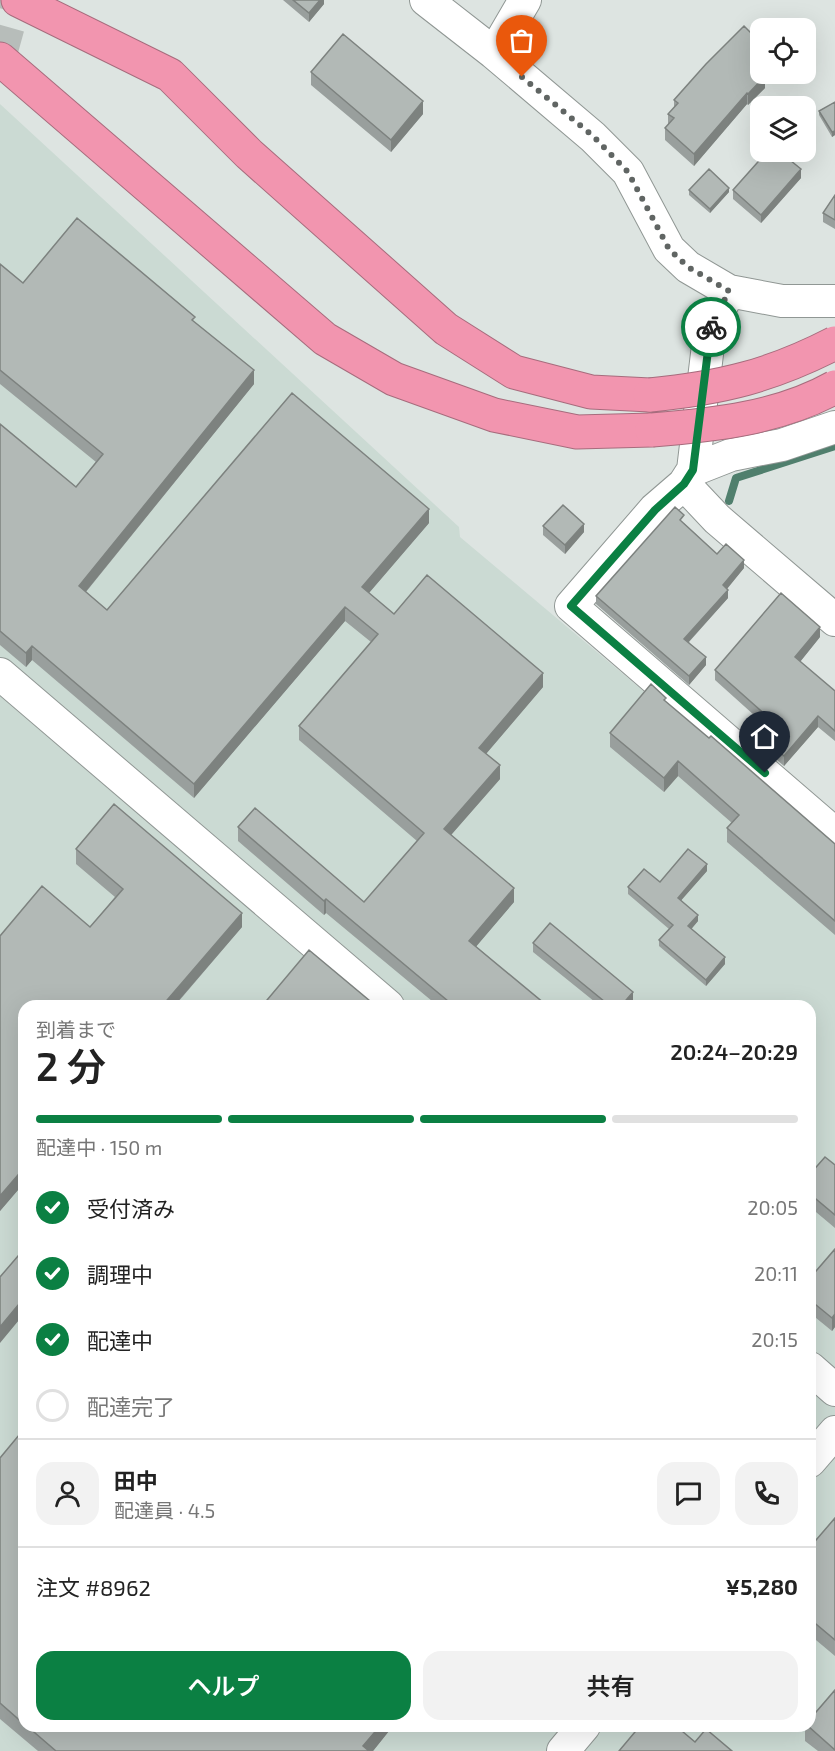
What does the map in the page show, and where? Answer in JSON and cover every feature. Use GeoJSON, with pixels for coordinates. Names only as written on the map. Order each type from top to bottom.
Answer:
{"type":"FeatureCollection","features":[{"type":"Feature","properties":{"kind":"highway"},"geometry":{"type":"LineString","coordinates":[[18,0],[170,75],[249,154],[446,329],[514,372],[591,392],[650,395],[689,391],[744,380],[778,370],[835,343]]}},
{"type":"Feature","properties":{"kind":"highway"},"geometry":{"type":"LineString","coordinates":[[0,58],[325,339],[394,379],[494,415],[577,432],[652,430],[710,425],[772,412],[835,387]]}},
{"type":"Feature","properties":{"kind":"street"},"geometry":{"type":"LineString","coordinates":[[426,0],[494,53],[593,136],[628,172],[669,249],[688,267],[729,291],[782,301],[835,301]]}},
{"type":"Feature","properties":{"kind":"street"},"geometry":{"type":"LineString","coordinates":[[494,53],[525,0]]}},
{"type":"Feature","properties":{"kind":"street"},"geometry":{"type":"LineString","coordinates":[[729,291],[710,329],[688,477],[717,519],[835,620]]}},
{"type":"Feature","properties":{"kind":"street"},"geometry":{"type":"LineString","coordinates":[[835,427],[782,445],[731,455],[688,477],[655,510],[571,606],[835,834]]}},
{"type":"Feature","properties":{"kind":"street"},"geometry":{"type":"LineString","coordinates":[[0,674],[381,1000]]}},
{"type":"Feature","properties":{"kind":"street"},"geometry":{"type":"LineString","coordinates":[[816,1373],[835,1390]]}},
{"type":"Feature","properties":{"kind":"street"},"geometry":{"type":"LineString","coordinates":[[816,1454],[835,1432]]}},
{"type":"Feature","properties":{"kind":"street"},"geometry":{"type":"LineString","coordinates":[[563,1751],[579,1732]]}},
{"type":"Feature","properties":{"kind":"shaded area"},"geometry":{"type":"Polygon","coordinates":[[[0,104],[459,527],[460,537],[835,852],[835,1751],[0,1751],[0,104]]]}},
{"type":"Feature","properties":{"kind":"building"},"geometry":{"type":"Polygon","coordinates":[[[293,0],[320,0],[309,13],[293,0]]]}},
{"type":"Feature","properties":{"kind":"building"},"geometry":{"type":"Polygon","coordinates":[[[744,26],[750,32],[750,84],[757,84],[694,154],[665,128],[674,118],[668,114],[678,103],[674,100],[744,26]]]}},
{"type":"Feature","properties":{"kind":"building"},"geometry":{"type":"Polygon","coordinates":[[[343,34],[423,101],[391,140],[311,72],[343,34]]]}},
{"type":"Feature","properties":{"kind":"building"},"geometry":{"type":"Polygon","coordinates":[[[835,102],[835,131],[832,132],[819,111],[835,102]]]}},
{"type":"Feature","properties":{"kind":"building"},"geometry":{"type":"Polygon","coordinates":[[[758,162],[792,162],[801,169],[761,215],[733,190],[758,162]]]}},
{"type":"Feature","properties":{"kind":"building"},"geometry":{"type":"Polygon","coordinates":[[[709,169],[729,188],[710,209],[689,190],[709,169]]]}},
{"type":"Feature","properties":{"kind":"building"},"geometry":{"type":"Polygon","coordinates":[[[835,195],[835,220],[823,213],[835,195]]]}},
{"type":"Feature","properties":{"kind":"building"},"geometry":{"type":"Polygon","coordinates":[[[77,218],[195,317],[192,320],[254,370],[79,586],[107,610],[292,393],[429,509],[362,587],[394,614],[427,575],[543,673],[479,748],[500,765],[444,829],[514,888],[469,941],[540,1000],[447,1000],[326,899],[324,901],[238,827],[255,808],[364,902],[424,833],[299,726],[378,634],[345,607],[194,784],[32,646],[26,653],[0,631],[0,424],[76,487],[103,454],[0,370],[0,264],[23,283],[77,218]]]}},
{"type":"Feature","properties":{"kind":"building"},"geometry":{"type":"Polygon","coordinates":[[[563,505],[584,524],[565,545],[543,526],[563,505]]]}},
{"type":"Feature","properties":{"kind":"building"},"geometry":{"type":"Polygon","coordinates":[[[675,507],[684,515],[680,520],[717,554],[726,544],[744,560],[723,585],[728,590],[684,639],[706,657],[689,676],[596,596],[675,507]]]}},
{"type":"Feature","properties":{"kind":"building"},"geometry":{"type":"Polygon","coordinates":[[[781,593],[820,627],[795,657],[835,691],[835,731],[818,716],[784,756],[757,732],[769,718],[715,670],[781,593]]]}},
{"type":"Feature","properties":{"kind":"building"},"geometry":{"type":"Polygon","coordinates":[[[651,684],[666,698],[664,700],[709,738],[711,736],[835,844],[835,921],[727,828],[739,815],[678,761],[664,778],[610,733],[651,684]]]}},
{"type":"Feature","properties":{"kind":"building"},"geometry":{"type":"Polygon","coordinates":[[[114,804],[242,913],[167,1000],[18,1000],[18,1175],[0,1196],[0,936],[42,886],[90,927],[123,889],[76,849],[114,804]]]}},
{"type":"Feature","properties":{"kind":"building"},"geometry":{"type":"Polygon","coordinates":[[[688,849],[707,864],[678,898],[698,915],[688,926],[725,957],[706,980],[659,940],[673,925],[628,887],[644,869],[660,882],[688,849]]]}},
{"type":"Feature","properties":{"kind":"building"},"geometry":{"type":"Polygon","coordinates":[[[550,923],[633,992],[626,1000],[603,1000],[533,943],[550,923]]]}},
{"type":"Feature","properties":{"kind":"building"},"geometry":{"type":"Polygon","coordinates":[[[309,950],[369,1000],[267,1000],[309,950]]]}},
{"type":"Feature","properties":{"kind":"building"},"geometry":{"type":"Polygon","coordinates":[[[825,1157],[835,1165],[835,1215],[816,1199],[816,1167],[825,1157]]]}},
{"type":"Feature","properties":{"kind":"building"},"geometry":{"type":"Polygon","coordinates":[[[835,1249],[835,1314],[832,1318],[816,1305],[816,1271],[835,1249]]]}},
{"type":"Feature","properties":{"kind":"building"},"geometry":{"type":"Polygon","coordinates":[[[18,1256],[18,1305],[0,1327],[0,1277],[18,1256]]]}},
{"type":"Feature","properties":{"kind":"building"},"geometry":{"type":"Polygon","coordinates":[[[18,1436],[18,1719],[0,1703],[0,1458],[18,1436]]]}},
{"type":"Feature","properties":{"kind":"building"},"geometry":{"type":"Polygon","coordinates":[[[835,1518],[835,1640],[816,1624],[816,1540],[835,1518]]]}},
{"type":"Feature","properties":{"kind":"building"},"geometry":{"type":"Polygon","coordinates":[[[835,1690],[835,1750],[815,1732],[816,1712],[835,1690]]]}},
{"type":"Feature","properties":{"kind":"building"},"geometry":{"type":"Polygon","coordinates":[[[34,1732],[375,1732],[363,1746],[369,1751],[56,1751],[34,1732]]]}},
{"type":"Feature","properties":{"kind":"building"},"geometry":{"type":"Polygon","coordinates":[[[635,1732],[683,1732],[695,1742],[703,1732],[710,1732],[732,1751],[619,1751],[635,1732]]]}},
{"type":"Feature","properties":{"kind":"waterway"},"geometry":{"type":"LineString","coordinates":[[729,501],[736,478],[835,446]]}},
{"type":"Feature","properties":{"kind":"tunnel"},"geometry":{"type":"LineString","coordinates":[[0,58],[16,0]]}},
{"type":"Feature","properties":{"kind":"way so far"},"geometry":{"type":"LineString","coordinates":[[522,77],[593,136],[628,172],[669,249],[688,267],[729,291],[711,327]]}},
{"type":"Feature","properties":{"kind":"route"},"geometry":{"type":"LineString","coordinates":[[711,327],[693,470],[684,484],[655,510],[571,606],[765,773]]}}]}
